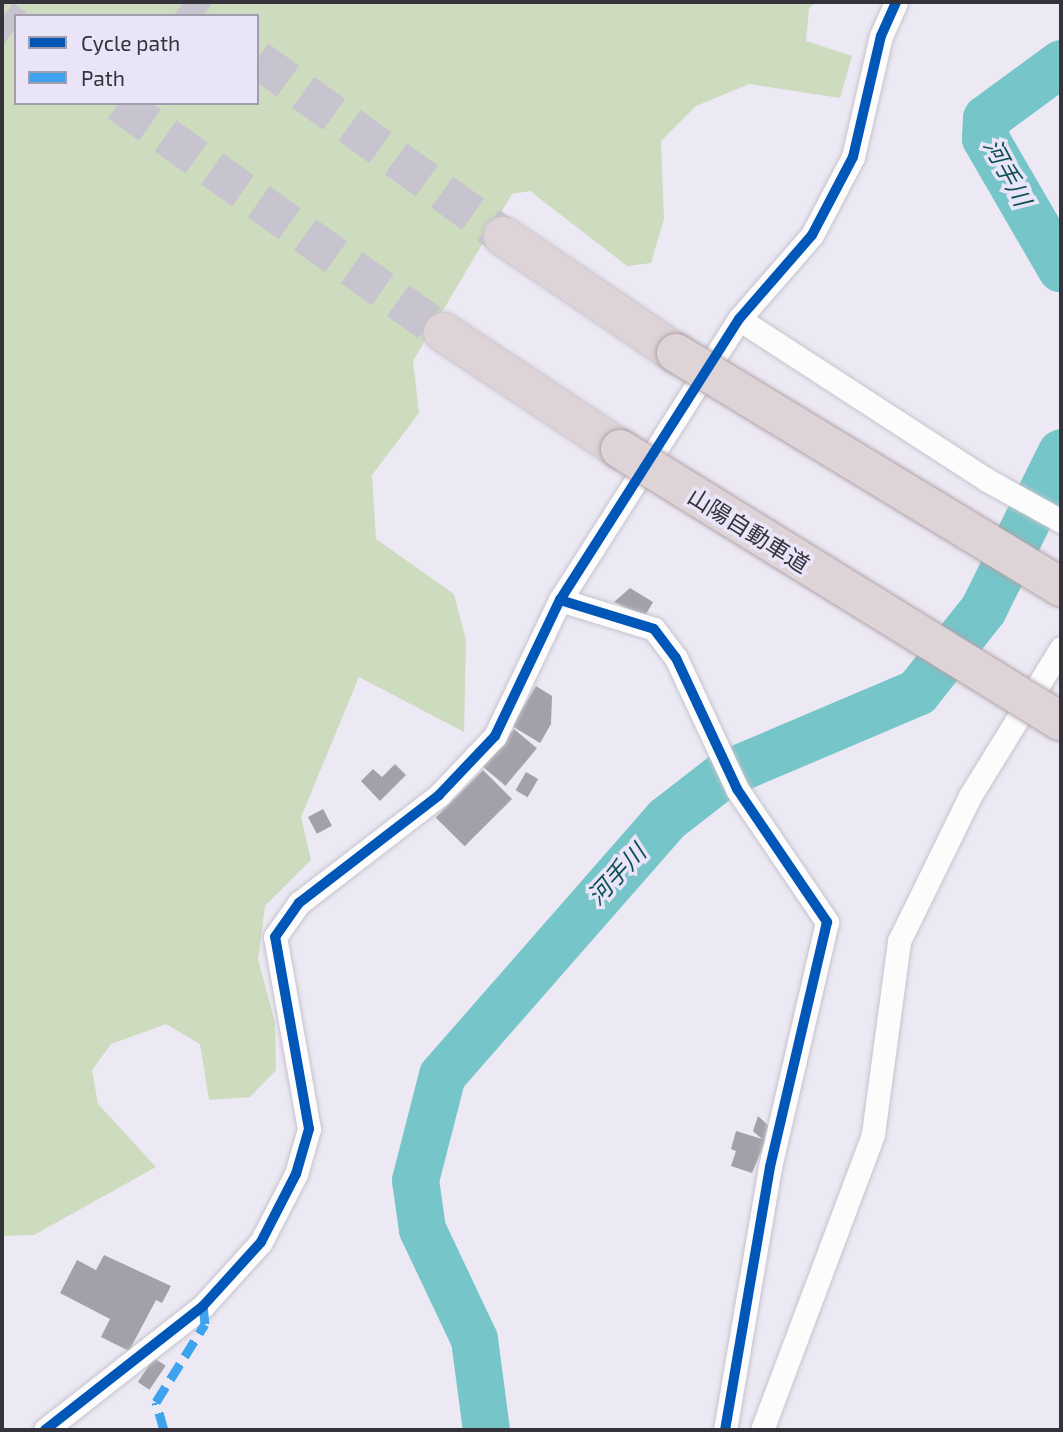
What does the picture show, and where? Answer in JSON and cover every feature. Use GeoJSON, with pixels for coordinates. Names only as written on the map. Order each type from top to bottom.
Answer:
{"type":"FeatureCollection","features":[{"type":"Feature","properties":{"kind":"highway"},"geometry":{"type":"LineString","coordinates":[[503,236],[676,353],[1061,587]]}},
{"type":"Feature","properties":{"kind":"highway","name":"山陽自動車道"},"geometry":{"type":"LineString","coordinates":[[443,332],[620,449],[1059,721]]}},
{"type":"Feature","properties":{"kind":"street"},"geometry":{"type":"LineString","coordinates":[[45,1430],[203,1306],[261,1242],[296,1174],[309,1129],[275,937],[299,903],[439,795],[495,737],[560,600],[739,319],[812,235],[853,157],[881,36],[897,2]]}},
{"type":"Feature","properties":{"kind":"street"},"geometry":{"type":"LineString","coordinates":[[739,319],[987,480],[1061,521]]}},
{"type":"Feature","properties":{"kind":"street"},"geometry":{"type":"LineString","coordinates":[[560,600],[654,629],[676,657],[737,789],[827,922],[770,1167],[725,1430]]}},
{"type":"Feature","properties":{"kind":"street"},"geometry":{"type":"LineString","coordinates":[[762,1430],[873,1134],[899,941],[970,796],[1061,648]]}},
{"type":"Feature","properties":{"kind":"green space"},"geometry":{"type":"Polygon","coordinates":[[[2,2],[817,2],[809,8],[806,41],[852,56],[840,98],[749,84],[696,106],[661,141],[664,219],[651,263],[627,266],[530,191],[512,194],[413,361],[419,413],[372,475],[376,539],[454,594],[466,640],[464,732],[359,677],[301,817],[311,860],[265,906],[258,959],[275,1023],[276,1070],[250,1097],[209,1100],[200,1044],[166,1024],[111,1044],[92,1070],[98,1104],[156,1167],[34,1235],[2,1236],[2,2]]]}},
{"type":"Feature","properties":{"kind":"building"},"geometry":{"type":"Polygon","coordinates":[[[630,588],[653,602],[645,616],[614,602],[630,588]]]}},
{"type":"Feature","properties":{"kind":"building"},"geometry":{"type":"Polygon","coordinates":[[[536,686],[552,696],[551,724],[540,743],[512,726],[536,686]]]}},
{"type":"Feature","properties":{"kind":"building"},"geometry":{"type":"Polygon","coordinates":[[[514,729],[537,748],[505,786],[483,767],[514,729]]]}},
{"type":"Feature","properties":{"kind":"building"},"geometry":{"type":"Polygon","coordinates":[[[395,764],[406,775],[380,801],[361,781],[373,769],[382,777],[395,764]]]}},
{"type":"Feature","properties":{"kind":"building"},"geometry":{"type":"Polygon","coordinates":[[[483,770],[512,799],[465,846],[436,817],[483,770]]]}},
{"type":"Feature","properties":{"kind":"building"},"geometry":{"type":"Polygon","coordinates":[[[526,772],[538,779],[528,797],[516,790],[526,772]]]}},
{"type":"Feature","properties":{"kind":"building"},"geometry":{"type":"Polygon","coordinates":[[[323,809],[332,826],[317,834],[308,817],[323,809]]]}},
{"type":"Feature","properties":{"kind":"building"},"geometry":{"type":"Polygon","coordinates":[[[758,1116],[771,1128],[752,1173],[731,1166],[736,1151],[731,1149],[736,1131],[762,1139],[753,1131],[758,1116]]]}},
{"type":"Feature","properties":{"kind":"building"},"geometry":{"type":"Polygon","coordinates":[[[104,1255],[171,1286],[162,1303],[156,1300],[129,1351],[101,1337],[110,1319],[60,1293],[77,1260],[96,1270],[104,1255]]]}},
{"type":"Feature","properties":{"kind":"building"},"geometry":{"type":"Polygon","coordinates":[[[154,1358],[166,1366],[149,1390],[138,1382],[154,1358]]]}},
{"type":"Feature","properties":{"kind":"waterway","name":"河手川"},"geometry":{"type":"LineString","coordinates":[[1061,63],[986,118],[985,138],[1061,269]]}},
{"type":"Feature","properties":{"kind":"waterway","name":"河手川"},"geometry":{"type":"LineString","coordinates":[[486,1430],[474,1339],[422,1229],[415,1180],[442,1075],[666,819],[724,774],[917,692],[983,609],[1061,452]]}},
{"type":"Feature","properties":{"kind":"tunnel"},"geometry":{"type":"LineString","coordinates":[[184,2],[199,14]]}},
{"type":"Feature","properties":{"kind":"tunnel"},"geometry":{"type":"LineString","coordinates":[[2,18],[14,27]]}},
{"type":"Feature","properties":{"kind":"tunnel"},"geometry":{"type":"LineString","coordinates":[[259,60],[503,236]]}},
{"type":"Feature","properties":{"kind":"tunnel"},"geometry":{"type":"LineString","coordinates":[[122,105],[443,332]]}},
{"type":"Feature","properties":{"kind":"marked path"},"geometry":{"type":"LineString","coordinates":[[164,1430],[156,1402],[205,1324],[203,1306]]}},
{"type":"Feature","properties":{"kind":"cycle path"},"geometry":{"type":"LineString","coordinates":[[45,1430],[203,1306],[261,1242],[296,1174],[309,1129],[275,937],[299,903],[439,795],[495,736],[560,600],[739,319],[812,235],[853,157],[881,36],[896,2]]}},
{"type":"Feature","properties":{"kind":"cycle path"},"geometry":{"type":"LineString","coordinates":[[560,600],[654,629],[676,658],[737,789],[827,922],[770,1167],[725,1430]]}}]}
